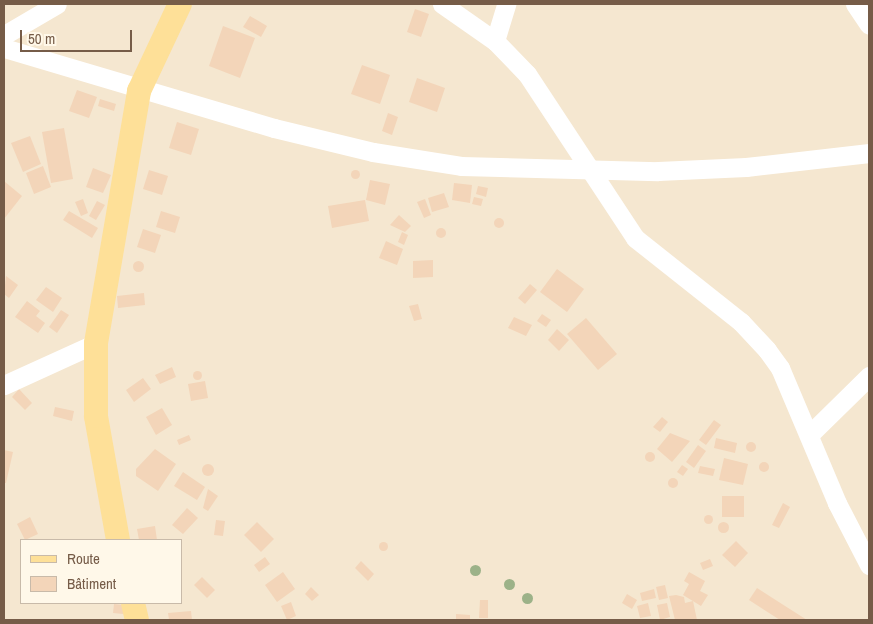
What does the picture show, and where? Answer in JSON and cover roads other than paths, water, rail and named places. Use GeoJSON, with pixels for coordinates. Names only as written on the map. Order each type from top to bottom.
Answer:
{"type":"FeatureCollection","features":[{"type":"Feature","properties":{"kind":"main road"},"geometry":{"type":"LineString","coordinates":[[118,539],[96,416],[96,343],[139,91],[180,4]]}},
{"type":"Feature","properties":{"kind":"main road"},"geometry":{"type":"LineString","coordinates":[[133,604],[137,620]]}},
{"type":"Feature","properties":{"kind":"street"},"geometry":{"type":"LineString","coordinates":[[4,35],[57,4]]}},
{"type":"Feature","properties":{"kind":"street"},"geometry":{"type":"LineString","coordinates":[[442,4],[495,41],[527,74],[593,171],[635,238],[741,322],[767,350],[780,368],[810,434],[826,477],[869,565]]}},
{"type":"Feature","properties":{"kind":"street"},"geometry":{"type":"LineString","coordinates":[[495,41],[506,4]]}},
{"type":"Feature","properties":{"kind":"street"},"geometry":{"type":"LineString","coordinates":[[856,4],[869,25]]}},
{"type":"Feature","properties":{"kind":"street"},"geometry":{"type":"LineString","coordinates":[[4,48],[139,91],[373,152],[461,166],[593,171],[746,167],[869,153]]}},
{"type":"Feature","properties":{"kind":"street"},"geometry":{"type":"LineString","coordinates":[[4,385],[96,343]]}},
{"type":"Feature","properties":{"kind":"street"},"geometry":{"type":"LineString","coordinates":[[810,434],[869,376]]}}]}
